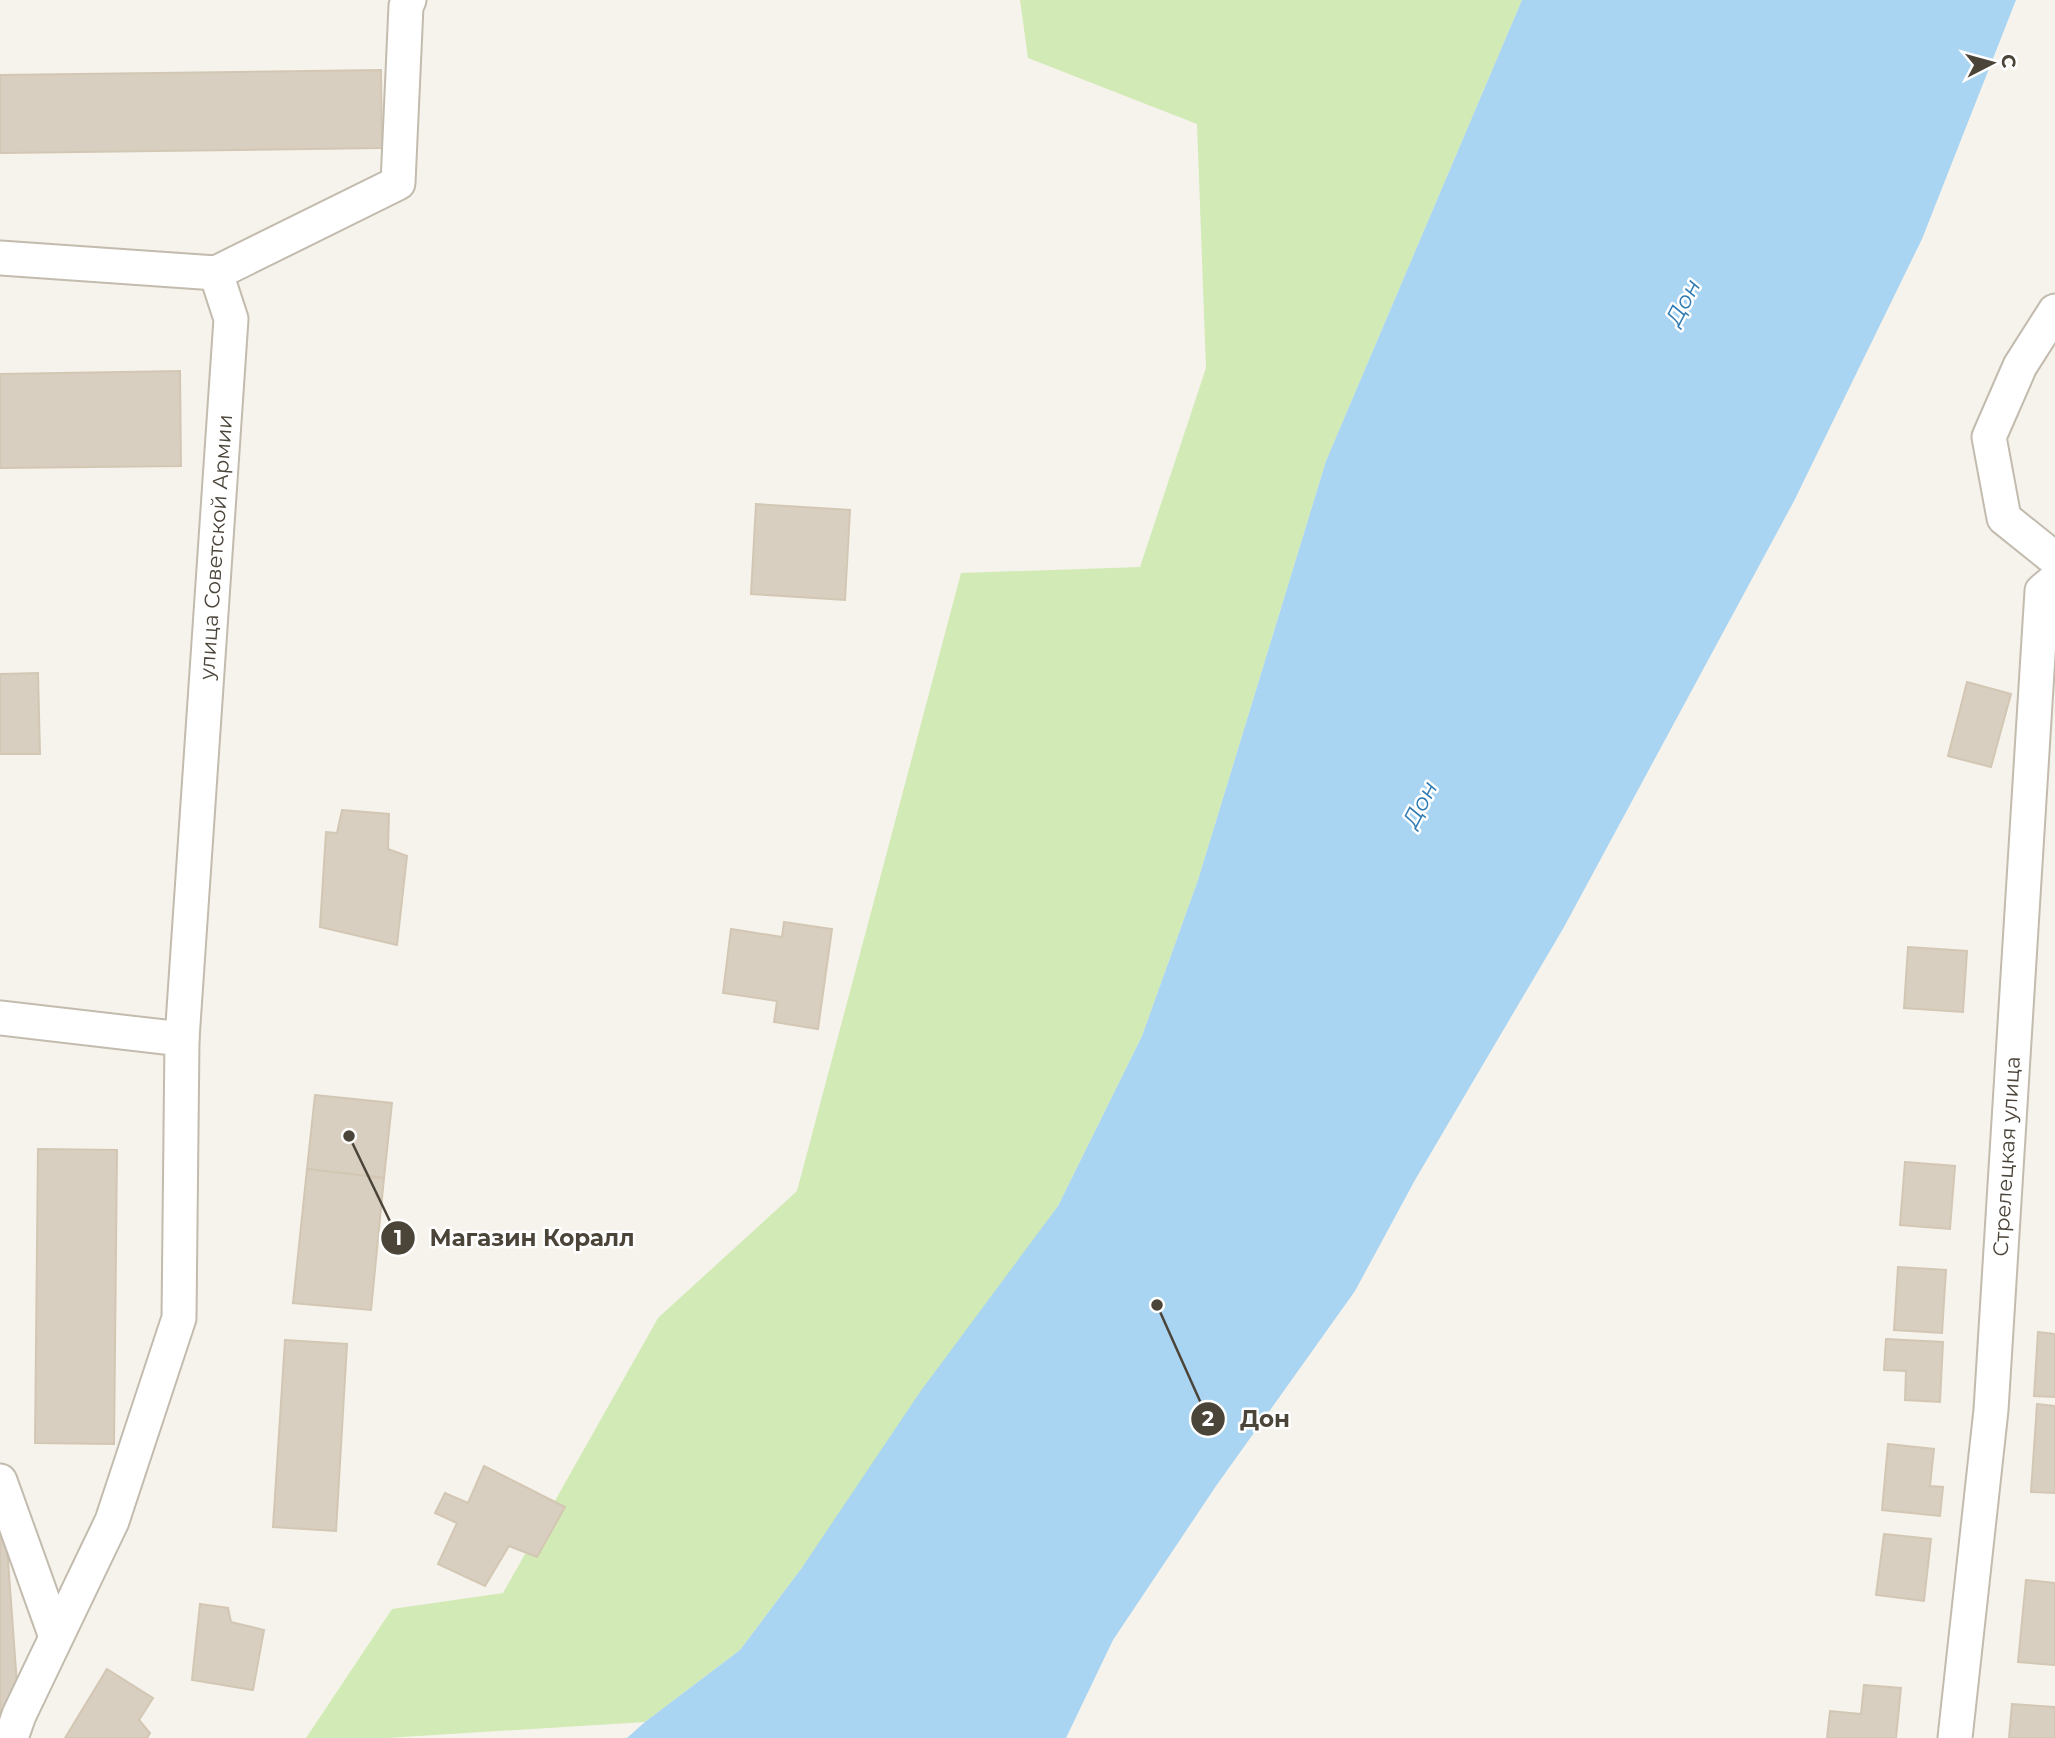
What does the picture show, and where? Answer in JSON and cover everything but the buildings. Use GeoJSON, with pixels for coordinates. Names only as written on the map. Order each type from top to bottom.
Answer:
{"type":"FeatureCollection","features":[{"type":"Feature","properties":{"kind":"street"},"geometry":{"type":"LineString","coordinates":[[0,258],[216,273],[398,183],[405,6],[409,0]]}},
{"type":"Feature","properties":{"kind":"street","name":"улица Советской Армии"},"geometry":{"type":"LineString","coordinates":[[11,1738],[19,1715],[113,1521],[179,1318],[182,1039],[231,319],[216,273]]}},
{"type":"Feature","properties":{"kind":"street"},"geometry":{"type":"LineString","coordinates":[[2055,311],[2020,366],[1989,437],[2004,518],[2055,559]]}},
{"type":"Feature","properties":{"kind":"street","name":"Стрелецкая улица"},"geometry":{"type":"LineString","coordinates":[[1955,1738],[1990,1410],[2042,591],[2055,580]]}},
{"type":"Feature","properties":{"kind":"street"},"geometry":{"type":"LineString","coordinates":[[0,1018],[182,1039]]}},
{"type":"Feature","properties":{"kind":"street"},"geometry":{"type":"LineString","coordinates":[[0,1481],[56,1637]]}},
{"type":"Feature","properties":{"kind":"green space"},"geometry":{"type":"Polygon","coordinates":[[[1020,0],[1522,0],[1326,461],[1198,880],[1142,1036],[1058,1206],[801,1569],[740,1650],[645,1722],[387,1738],[306,1738],[392,1609],[503,1593],[658,1318],[797,1191],[961,573],[1140,567],[1206,368],[1197,124],[1028,58],[1020,0]]]}},
{"type":"Feature","properties":{"kind":"water"},"geometry":{"type":"Polygon","coordinates":[[[1522,0],[2016,0],[1922,239],[1794,501],[1564,927],[1415,1180],[1355,1291],[1216,1486],[1113,1640],[1066,1738],[627,1738],[740,1650],[801,1569],[920,1392],[1058,1206],[1142,1036],[1198,880],[1326,461],[1522,0]]]}},
{"type":"Feature","properties":{"kind":"place","name":"Магазин Коралл"},"geometry":{"type":"Point","coordinates":[349,1136]}},
{"type":"Feature","properties":{"kind":"place","name":"Дон"},"geometry":{"type":"Point","coordinates":[1157,1305]}}]}
